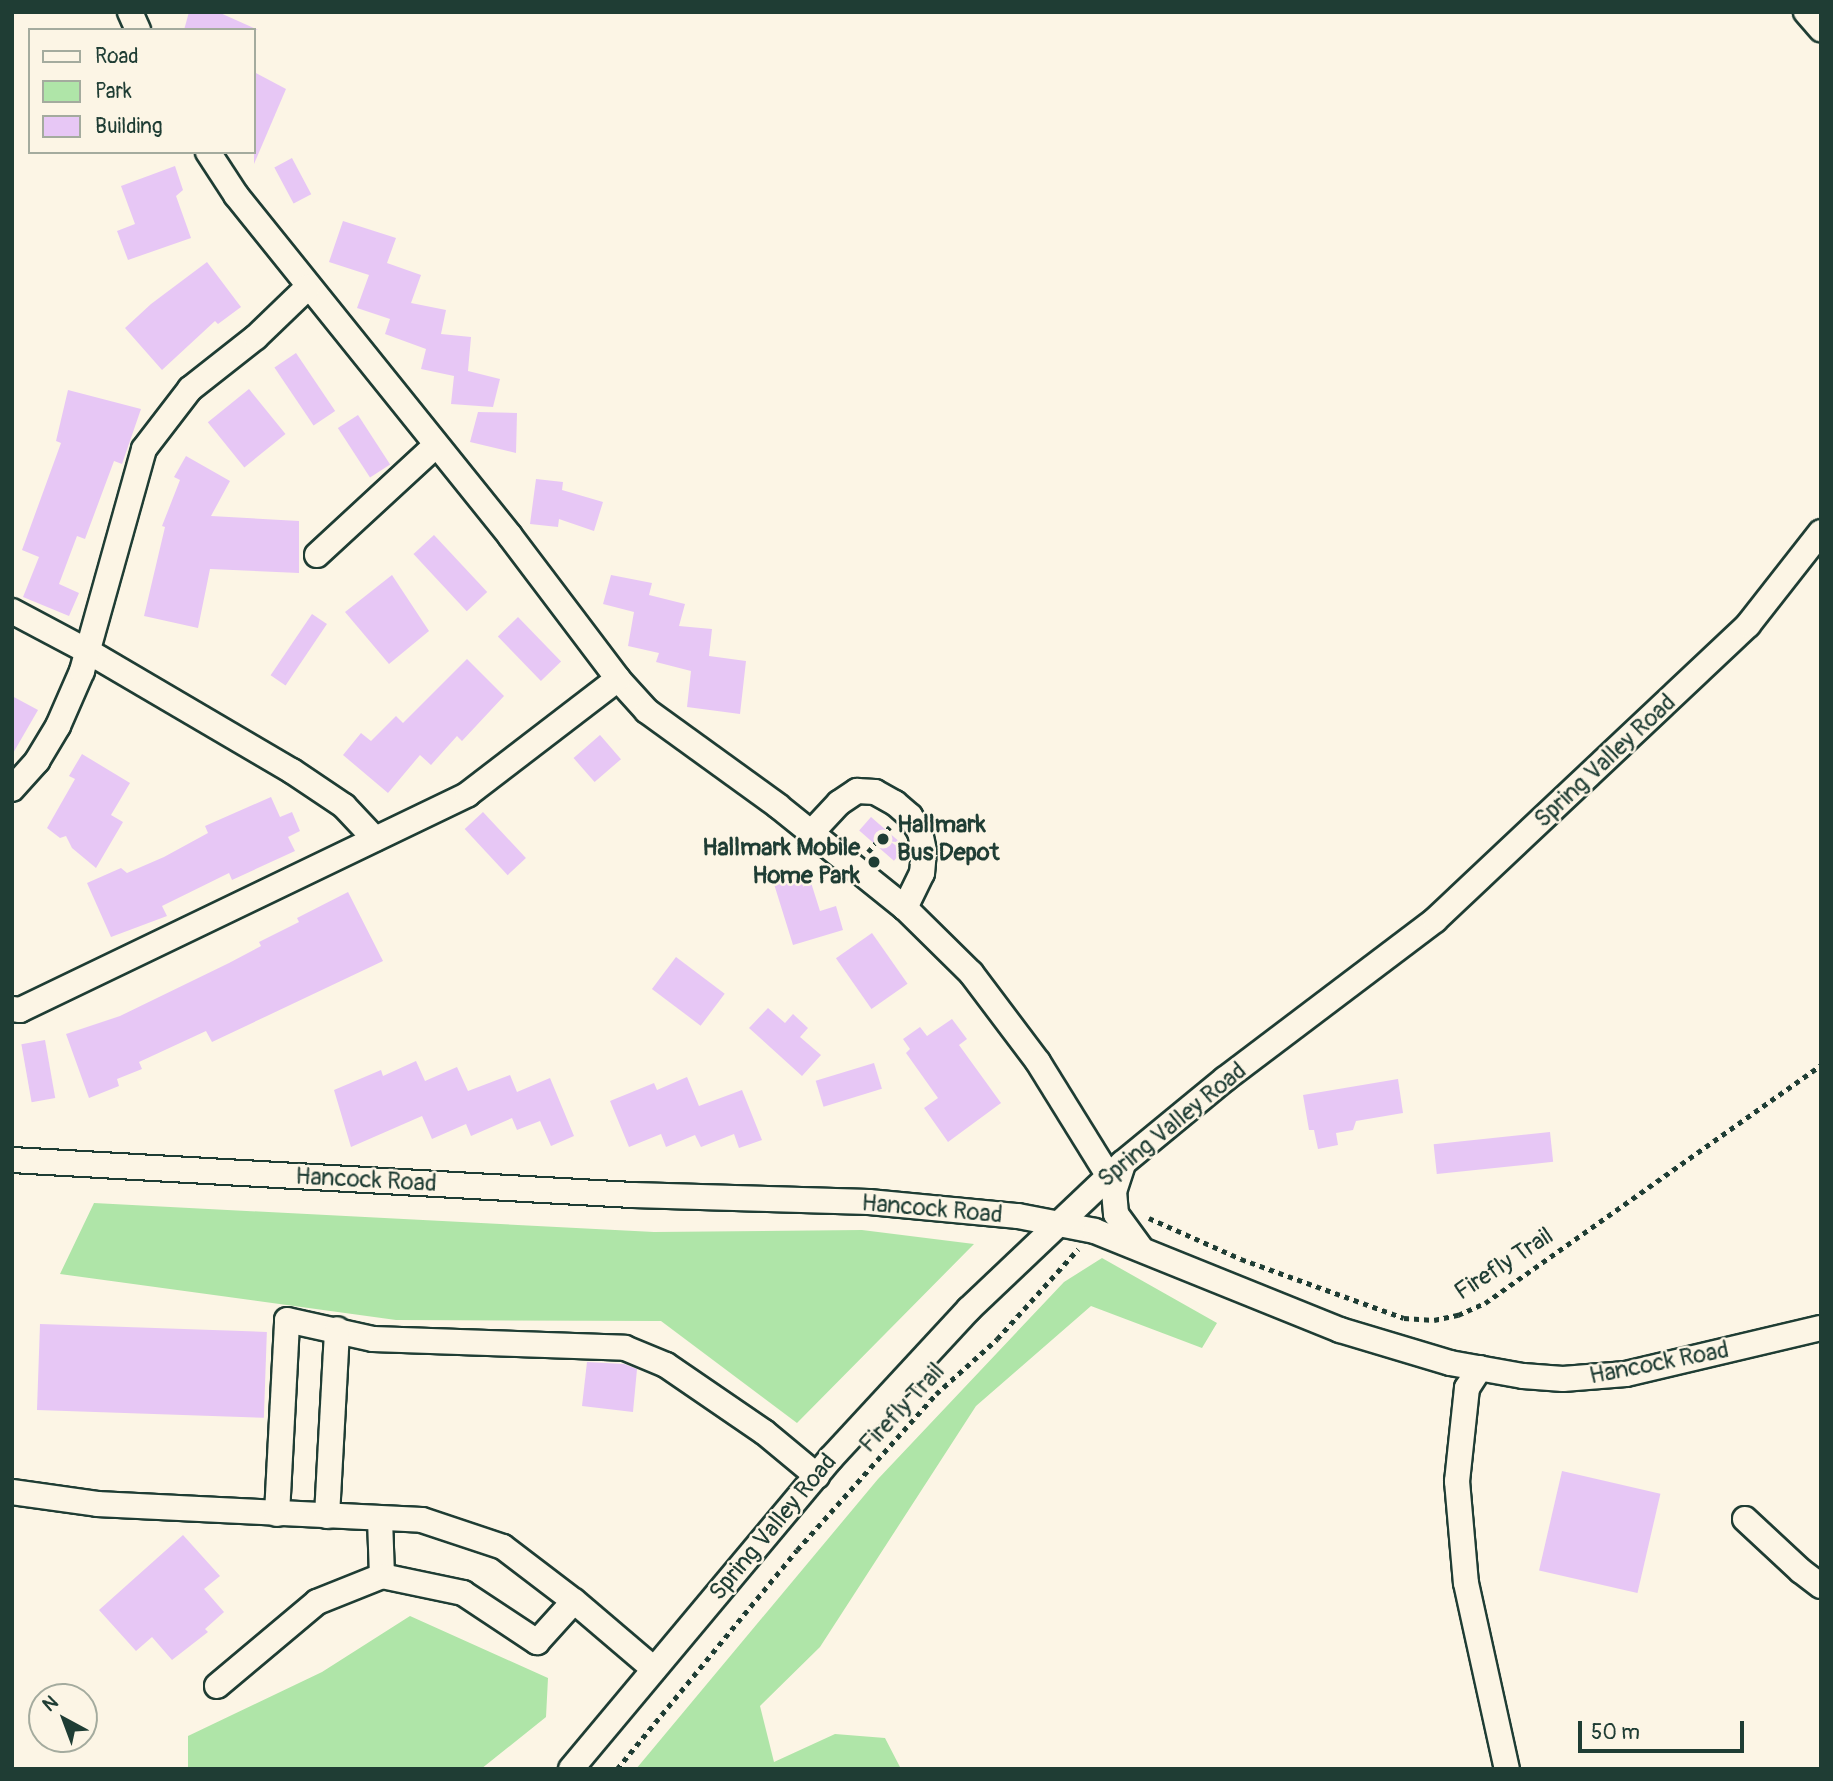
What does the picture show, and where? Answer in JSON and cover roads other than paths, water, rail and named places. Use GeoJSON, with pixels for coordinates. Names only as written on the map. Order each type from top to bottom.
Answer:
{"type":"FeatureCollection","features":[{"type":"Feature","properties":{"kind":"street"},"geometry":{"type":"LineString","coordinates":[[130,12],[137,28]]}},
{"type":"Feature","properties":{"kind":"street"},"geometry":{"type":"LineString","coordinates":[[1806,12],[1821,29]]}},
{"type":"Feature","properties":{"kind":"street"},"geometry":{"type":"LineString","coordinates":[[209,154],[236,195],[510,536],[618,679],[647,711],[811,833],[905,908],[971,973],[1116,1169],[1116,1214],[1140,1248]]}},
{"type":"Feature","properties":{"kind":"street"},"geometry":{"type":"LineString","coordinates":[[12,789],[37,761],[58,726],[89,652],[144,449],[190,390],[256,337],[309,287]]}},
{"type":"Feature","properties":{"kind":"street"},"geometry":{"type":"LineString","coordinates":[[317,555],[436,445]]}},
{"type":"Feature","properties":{"kind":"street","name":"Spring Valley Road"},"geometry":{"type":"LineString","coordinates":[[571,1769],[817,1476],[904,1377],[1056,1224],[1116,1169],[1225,1079],[1435,920],[1748,625],[1821,532]]}},
{"type":"Feature","properties":{"kind":"street"},"geometry":{"type":"LineString","coordinates":[[12,611],[89,652],[292,771],[344,806],[375,839]]}},
{"type":"Feature","properties":{"kind":"street"},"geometry":{"type":"LineString","coordinates":[[12,1009],[20,1010],[468,794],[618,679]]}},
{"type":"Feature","properties":{"kind":"street"},"geometry":{"type":"LineString","coordinates":[[811,833],[839,803],[857,791],[875,792],[895,803],[910,816],[920,832],[924,851],[919,881],[905,908]]}},
{"type":"Feature","properties":{"kind":"street","name":"Hancock Road"},"geometry":{"type":"LineString","coordinates":[[12,1160],[633,1195],[869,1202],[957,1209],[1095,1231],[1340,1330],[1450,1363],[1563,1379],[1626,1374],[1821,1328]]}},
{"type":"Feature","properties":{"kind":"street"},"geometry":{"type":"LineString","coordinates":[[277,1514],[287,1320],[373,1339],[625,1348],[666,1365],[764,1432],[817,1476]]}},
{"type":"Feature","properties":{"kind":"street"},"geometry":{"type":"LineString","coordinates":[[327,1516],[337,1329]]}},
{"type":"Feature","properties":{"kind":"street"},"geometry":{"type":"LineString","coordinates":[[1480,1368],[1467,1388],[1457,1481],[1466,1583],[1507,1769]]}},
{"type":"Feature","properties":{"kind":"street"},"geometry":{"type":"LineString","coordinates":[[12,1492],[97,1504],[422,1520],[503,1547],[575,1601],[654,1669]]}},
{"type":"Feature","properties":{"kind":"street"},"geometry":{"type":"LineString","coordinates":[[1745,1518],[1801,1571],[1821,1586]]}},
{"type":"Feature","properties":{"kind":"street"},"geometry":{"type":"LineString","coordinates":[[380,1519],[382,1576]]}},
{"type":"Feature","properties":{"kind":"street"},"geometry":{"type":"LineString","coordinates":[[217,1686],[317,1602],[382,1576],[463,1592],[537,1642],[575,1601]]}},
{"type":"Feature","properties":{"kind":"place","name":"Hallmark Bus Depot"},"geometry":{"type":"Point","coordinates":[883,839]}},
{"type":"Feature","properties":{"kind":"place","name":"Hallmark Mobile Home Park"},"geometry":{"type":"Point","coordinates":[874,862]}}]}
